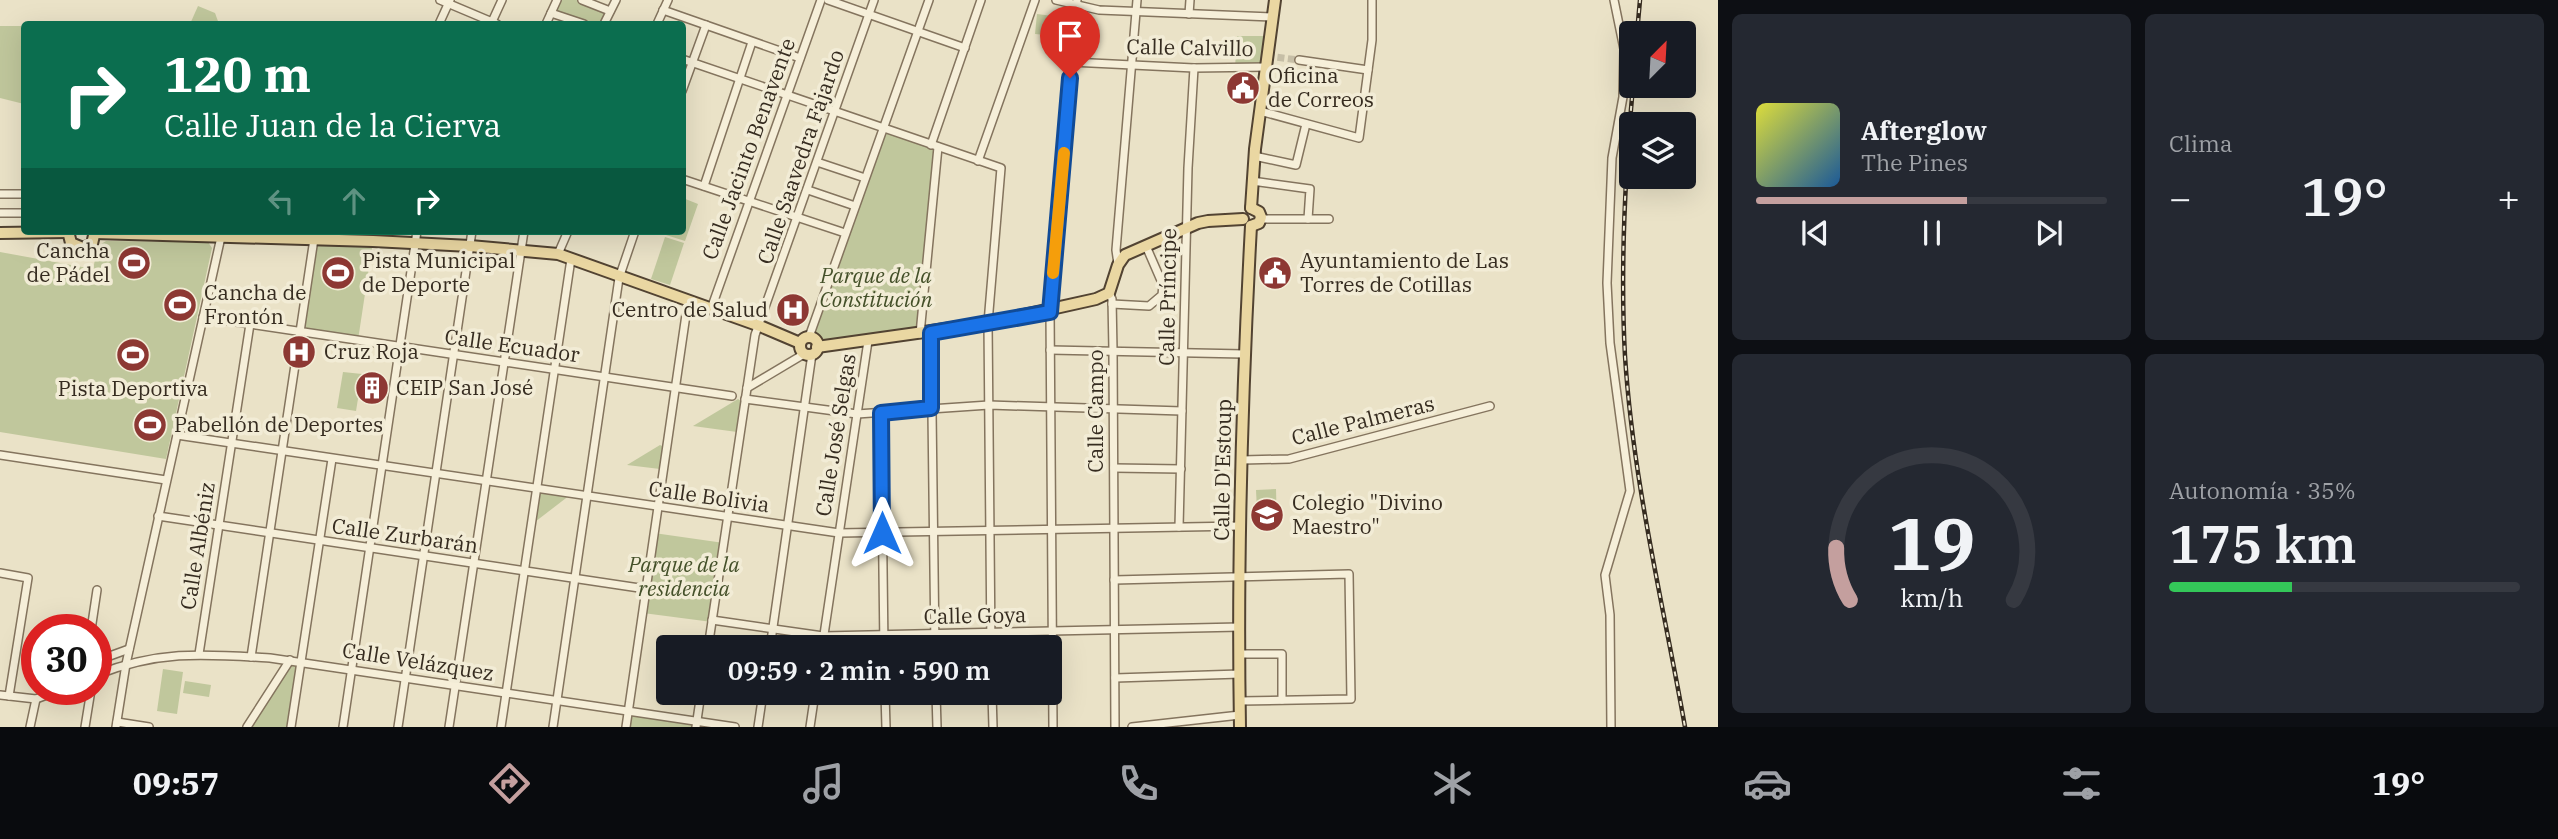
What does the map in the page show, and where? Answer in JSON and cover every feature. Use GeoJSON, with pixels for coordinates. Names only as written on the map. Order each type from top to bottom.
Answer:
{"type":"FeatureCollection","features":[{"type":"Feature","properties":{"kind":"main road"},"geometry":{"type":"LineString","coordinates":[[1251,208],[1254,156],[1275,0]]}},
{"type":"Feature","properties":{"kind":"main road"},"geometry":{"type":"LineString","coordinates":[[1247,223],[1244,213],[1251,208]]}},
{"type":"Feature","properties":{"kind":"main road"},"geometry":{"type":"LineString","coordinates":[[171,235],[314,239],[374,236],[416,244],[558,254],[619,278],[760,326],[809,347],[988,323],[1111,298],[1118,265],[1125,255],[1187,227],[1208,221],[1257,225],[1261,219],[1259,212],[1251,208]]}},
{"type":"Feature","properties":{"kind":"main road","name":"Calle D'Estoup"},"geometry":{"type":"LineString","coordinates":[[1240,727],[1247,223]]}},
{"type":"Feature","properties":{"kind":"main road"},"geometry":{"type":"LineString","coordinates":[[0,233],[21,233]]}},
{"type":"Feature","properties":{"kind":"main road"},"geometry":{"type":"LineString","coordinates":[[69,235],[71,243],[83,248],[92,244],[94,235]]}},
{"type":"Feature","properties":{"kind":"street"},"geometry":{"type":"LineString","coordinates":[[494,21],[502,0]]}},
{"type":"Feature","properties":{"kind":"street"},"geometry":{"type":"LineString","coordinates":[[547,21],[557,0]]}},
{"type":"Feature","properties":{"kind":"street"},"geometry":{"type":"LineString","coordinates":[[582,0],[610,11]]}},
{"type":"Feature","properties":{"kind":"street"},"geometry":{"type":"LineString","coordinates":[[605,21],[616,0]]}},
{"type":"Feature","properties":{"kind":"street"},"geometry":{"type":"LineString","coordinates":[[658,21],[667,0]]}},
{"type":"Feature","properties":{"kind":"street","name":"Calle Jacinto Benavente"},"geometry":{"type":"LineString","coordinates":[[710,309],[821,0]]}},
{"type":"Feature","properties":{"kind":"street"},"geometry":{"type":"LineString","coordinates":[[828,0],[965,48]]}},
{"type":"Feature","properties":{"kind":"street","name":"Calle Saavedra Fajardo"},"geometry":{"type":"LineString","coordinates":[[710,635],[755,335],[874,0]]}},
{"type":"Feature","properties":{"kind":"street"},"geometry":{"type":"LineString","coordinates":[[772,635],[806,408],[809,347],[845,233],[929,0]]}},
{"type":"Feature","properties":{"kind":"street"},"geometry":{"type":"LineString","coordinates":[[935,634],[931,408],[925,333],[934,146],[981,0]]}},
{"type":"Feature","properties":{"kind":"street"},"geometry":{"type":"LineString","coordinates":[[978,161],[1035,0]]}},
{"type":"Feature","properties":{"kind":"street"},"geometry":{"type":"LineString","coordinates":[[1056,0],[1136,12],[1273,17]]}},
{"type":"Feature","properties":{"kind":"street"},"geometry":{"type":"LineString","coordinates":[[1118,265],[1116,250],[1137,0]]}},
{"type":"Feature","properties":{"kind":"street"},"geometry":{"type":"LineString","coordinates":[[1189,0],[1189,14]]}},
{"type":"Feature","properties":{"kind":"street"},"geometry":{"type":"LineString","coordinates":[[1260,111],[1359,138],[1372,40],[1372,0]]}},
{"type":"Feature","properties":{"kind":"street"},"geometry":{"type":"LineString","coordinates":[[1609,726],[1610,615],[1605,575],[1630,491],[1610,343],[1607,283],[1612,158],[1623,97],[1624,49],[1614,0]]}},
{"type":"Feature","properties":{"kind":"street"},"geometry":{"type":"LineString","coordinates":[[440,21],[446,1],[487,21]]}},
{"type":"Feature","properties":{"kind":"street"},"geometry":{"type":"LineString","coordinates":[[1052,727],[1050,312],[1077,3]]}},
{"type":"Feature","properties":{"kind":"street"},"geometry":{"type":"LineString","coordinates":[[663,10],[800,58]]}},
{"type":"Feature","properties":{"kind":"street"},"geometry":{"type":"LineString","coordinates":[[551,13],[575,21]]}},
{"type":"Feature","properties":{"kind":"street"},"geometry":{"type":"LineString","coordinates":[[686,79],[706,26]]}},
{"type":"Feature","properties":{"kind":"street"},"geometry":{"type":"LineString","coordinates":[[704,186],[752,42]]}},
{"type":"Feature","properties":{"kind":"street"},"geometry":{"type":"LineString","coordinates":[[1299,60],[1368,71]]}},
{"type":"Feature","properties":{"kind":"street"},"geometry":{"type":"LineString","coordinates":[[686,61],[1001,168],[988,323],[990,633]]}},
{"type":"Feature","properties":{"kind":"street","name":"Calle Calvillo"},"geometry":{"type":"LineString","coordinates":[[1071,62],[1194,68],[1266,67]]}},
{"type":"Feature","properties":{"kind":"street","name":"Calle Príncipe"},"geometry":{"type":"LineString","coordinates":[[1180,527],[1187,227],[1194,68]]}},
{"type":"Feature","properties":{"kind":"street"},"geometry":{"type":"LineString","coordinates":[[1254,156],[1296,165],[1306,124]]}},
{"type":"Feature","properties":{"kind":"street"},"geometry":{"type":"LineString","coordinates":[[817,162],[865,178]]}},
{"type":"Feature","properties":{"kind":"street"},"geometry":{"type":"LineString","coordinates":[[686,179],[845,233]]}},
{"type":"Feature","properties":{"kind":"street"},"geometry":{"type":"LineString","coordinates":[[1252,181],[1310,189],[1308,219]]}},
{"type":"Feature","properties":{"kind":"street"},"geometry":{"type":"LineString","coordinates":[[807,190],[855,206]]}},
{"type":"Feature","properties":{"kind":"street"},"geometry":{"type":"LineString","coordinates":[[0,194],[21,194]]}},
{"type":"Feature","properties":{"kind":"street"},"geometry":{"type":"LineString","coordinates":[[0,213],[21,213]]}},
{"type":"Feature","properties":{"kind":"street"},"geometry":{"type":"LineString","coordinates":[[1261,219],[1329,219]]}},
{"type":"Feature","properties":{"kind":"street"},"geometry":{"type":"LineString","coordinates":[[343,727],[417,235]]}},
{"type":"Feature","properties":{"kind":"street"},"geometry":{"type":"LineString","coordinates":[[398,727],[471,235]]}},
{"type":"Feature","properties":{"kind":"street"},"geometry":{"type":"LineString","coordinates":[[449,727],[523,235]]}},
{"type":"Feature","properties":{"kind":"street"},"geometry":{"type":"LineString","coordinates":[[558,254],[566,235]]}},
{"type":"Feature","properties":{"kind":"street"},"geometry":{"type":"LineString","coordinates":[[553,727],[619,278],[634,235]]}},
{"type":"Feature","properties":{"kind":"street"},"geometry":{"type":"LineString","coordinates":[[149,727],[116,725],[129,649],[221,237]]}},
{"type":"Feature","properties":{"kind":"street"},"geometry":{"type":"LineString","coordinates":[[251,657],[314,239]]}},
{"type":"Feature","properties":{"kind":"street"},"geometry":{"type":"LineString","coordinates":[[1111,298],[1149,306],[1162,295],[1163,285],[1146,246]]}},
{"type":"Feature","properties":{"kind":"street"},"geometry":{"type":"LineString","coordinates":[[501,727],[571,259]]}},
{"type":"Feature","properties":{"kind":"street","name":"Calle Campo"},"geometry":{"type":"LineString","coordinates":[[1111,298],[1115,727]]}},
{"type":"Feature","properties":{"kind":"street"},"geometry":{"type":"LineString","coordinates":[[626,727],[688,301]]}},
{"type":"Feature","properties":{"kind":"street","name":"Calle Ecuador"},"geometry":{"type":"LineString","coordinates":[[203,317],[732,396]]}},
{"type":"Feature","properties":{"kind":"street","name":"Calle Albéniz"},"geometry":{"type":"LineString","coordinates":[[199,654],[250,324]]}},
{"type":"Feature","properties":{"kind":"street","name":"Calle José Selgas"},"geometry":{"type":"LineString","coordinates":[[823,635],[868,341]]}},
{"type":"Feature","properties":{"kind":"street"},"geometry":{"type":"LineString","coordinates":[[747,388],[809,347]]}},
{"type":"Feature","properties":{"kind":"street"},"geometry":{"type":"LineString","coordinates":[[1050,350],[1244,354]]}},
{"type":"Feature","properties":{"kind":"street"},"geometry":{"type":"LineString","coordinates":[[745,399],[857,414],[989,405],[1182,411]]}},
{"type":"Feature","properties":{"kind":"street","name":"Calle Palmeras"},"geometry":{"type":"LineString","coordinates":[[1242,460],[1289,458],[1490,406]]}},
{"type":"Feature","properties":{"kind":"street"},"geometry":{"type":"LineString","coordinates":[[881,413],[884,635]]}},
{"type":"Feature","properties":{"kind":"street","name":"Calle Bolivia"},"geometry":{"type":"LineString","coordinates":[[177,435],[839,533],[1241,526]]}},
{"type":"Feature","properties":{"kind":"street"},"geometry":{"type":"LineString","coordinates":[[0,455],[166,480]]}},
{"type":"Feature","properties":{"kind":"street"},"geometry":{"type":"LineString","coordinates":[[291,727],[332,459]]}},
{"type":"Feature","properties":{"kind":"street"},"geometry":{"type":"LineString","coordinates":[[1114,468],[1181,469]]}},
{"type":"Feature","properties":{"kind":"street","name":"Calle Zurbarán"},"geometry":{"type":"LineString","coordinates":[[158,516],[646,589]]}},
{"type":"Feature","properties":{"kind":"street"},"geometry":{"type":"LineString","coordinates":[[0,573],[28,578],[4,696]]}},
{"type":"Feature","properties":{"kind":"street"},"geometry":{"type":"LineString","coordinates":[[1114,580],[1349,574],[1350,699],[1240,701]]}},
{"type":"Feature","properties":{"kind":"street"},"geometry":{"type":"LineString","coordinates":[[93,614],[97,590]]}},
{"type":"Feature","properties":{"kind":"street","name":"Calle Goya"},"geometry":{"type":"LineString","coordinates":[[712,620],[815,635]]}},
{"type":"Feature","properties":{"kind":"street","name":"Calle Goya"},"geometry":{"type":"LineString","coordinates":[[884,635],[1240,627]]}},
{"type":"Feature","properties":{"kind":"street"},"geometry":{"type":"LineString","coordinates":[[112,655],[129,649]]}},
{"type":"Feature","properties":{"kind":"street","name":"Calle Velázquez"},"geometry":{"type":"LineString","coordinates":[[112,669],[156,657],[199,654],[290,660],[628,711],[697,724],[732,727]]}},
{"type":"Feature","properties":{"kind":"street"},"geometry":{"type":"LineString","coordinates":[[1240,654],[1282,654],[1282,700]]}},
{"type":"Feature","properties":{"kind":"street"},"geometry":{"type":"LineString","coordinates":[[247,727],[290,660]]}},
{"type":"Feature","properties":{"kind":"street"},"geometry":{"type":"LineString","coordinates":[[1115,678],[1240,674]]}},
{"type":"Feature","properties":{"kind":"street"},"geometry":{"type":"LineString","coordinates":[[30,727],[35,705]]}},
{"type":"Feature","properties":{"kind":"street"},"geometry":{"type":"LineString","coordinates":[[85,727],[89,705]]}},
{"type":"Feature","properties":{"kind":"street"},"geometry":{"type":"LineString","coordinates":[[697,724],[699,705]]}},
{"type":"Feature","properties":{"kind":"street"},"geometry":{"type":"LineString","coordinates":[[758,727],[761,705]]}},
{"type":"Feature","properties":{"kind":"street"},"geometry":{"type":"LineString","coordinates":[[810,727],[813,705]]}},
{"type":"Feature","properties":{"kind":"street"},"geometry":{"type":"LineString","coordinates":[[885,705],[886,727]]}},
{"type":"Feature","properties":{"kind":"street"},"geometry":{"type":"LineString","coordinates":[[936,705],[937,727]]}},
{"type":"Feature","properties":{"kind":"street"},"geometry":{"type":"LineString","coordinates":[[992,705],[993,727]]}},
{"type":"Feature","properties":{"kind":"street"},"geometry":{"type":"LineString","coordinates":[[1132,727],[1240,715]]}},
{"type":"Feature","properties":{"kind":"green space"},"geometry":{"type":"Polygon","coordinates":[[[557,0],[582,0],[610,11],[605,21],[575,21],[552,13],[557,0]]]}},
{"type":"Feature","properties":{"kind":"green space"},"geometry":{"type":"Polygon","coordinates":[[[198,6],[215,13],[218,21],[191,21],[198,6]]]}},
{"type":"Feature","properties":{"kind":"green space"},"geometry":{"type":"Polygon","coordinates":[[[1037,14],[1069,18],[1067,37],[1035,34],[1037,14]]]}},
{"type":"Feature","properties":{"kind":"green space"},"geometry":{"type":"Polygon","coordinates":[[[0,26],[21,26],[21,103],[0,98],[0,26]]]}},
{"type":"Feature","properties":{"kind":"green space"},"geometry":{"type":"Polygon","coordinates":[[[1237,36],[1270,36],[1266,67],[1235,68],[1237,36]]]}},
{"type":"Feature","properties":{"kind":"green space","name":"Parque de la Constitución"},"geometry":{"type":"Polygon","coordinates":[[[883,129],[938,147],[920,334],[816,346],[807,343],[883,129]]]}},
{"type":"Feature","properties":{"kind":"green space"},"geometry":{"type":"Polygon","coordinates":[[[686,199],[698,204],[685,241],[666,235],[686,235],[686,199]]]}},
{"type":"Feature","properties":{"kind":"green space"},"geometry":{"type":"Polygon","coordinates":[[[665,237],[684,243],[670,285],[651,279],[665,237]]]}},
{"type":"Feature","properties":{"kind":"green space","name":"Pista Municipal de Deporte"},"geometry":{"type":"Polygon","coordinates":[[[314,239],[373,241],[358,340],[299,331],[314,239]]]}},
{"type":"Feature","properties":{"kind":"green space"},"geometry":{"type":"Polygon","coordinates":[[[106,241],[208,242],[212,248],[166,459],[0,432],[0,252],[93,269],[98,246],[106,241]]]}},
{"type":"Feature","properties":{"kind":"green space"},"geometry":{"type":"Polygon","coordinates":[[[343,372],[362,374],[356,411],[337,408],[343,372]]]}},
{"type":"Feature","properties":{"kind":"green space"},"geometry":{"type":"Polygon","coordinates":[[[738,399],[741,401],[737,432],[693,426],[738,399]]]}},
{"type":"Feature","properties":{"kind":"green space"},"geometry":{"type":"Polygon","coordinates":[[[660,445],[664,447],[660,469],[627,465],[660,445]]]}},
{"type":"Feature","properties":{"kind":"green space"},"geometry":{"type":"Polygon","coordinates":[[[536,489],[570,495],[531,525],[536,489]]]}},
{"type":"Feature","properties":{"kind":"green space"},"geometry":{"type":"Polygon","coordinates":[[[1276,489],[1277,529],[1258,529],[1256,490],[1276,489]]]}},
{"type":"Feature","properties":{"kind":"green space","name":"Parque de la residencia"},"geometry":{"type":"Polygon","coordinates":[[[654,533],[724,543],[712,622],[643,613],[654,533]]]}},
{"type":"Feature","properties":{"kind":"green space"},"geometry":{"type":"Polygon","coordinates":[[[290,660],[300,661],[291,727],[247,727],[290,660]]]}},
{"type":"Feature","properties":{"kind":"green space"},"geometry":{"type":"Polygon","coordinates":[[[163,669],[183,672],[177,714],[157,711],[163,669]]]}},
{"type":"Feature","properties":{"kind":"green space"},"geometry":{"type":"Polygon","coordinates":[[[185,681],[211,685],[209,697],[183,693],[185,681]]]}},
{"type":"Feature","properties":{"kind":"green space"},"geometry":{"type":"Polygon","coordinates":[[[628,711],[697,721],[696,727],[626,727],[628,711]]]}},
{"type":"Feature","properties":{"kind":"tunnel"},"geometry":{"type":"LineString","coordinates":[[1267,56],[1299,60]]}},
{"type":"Feature","properties":{"kind":"railway"},"geometry":{"type":"LineString","coordinates":[[1638,21],[1640,0]]}},
{"type":"Feature","properties":{"kind":"railway"},"geometry":{"type":"LineString","coordinates":[[1632,98],[1624,221],[1625,356],[1642,496],[1685,727]]}},
{"type":"Feature","properties":{"kind":"slow traffic"},"geometry":{"type":"LineString","coordinates":[[1053,273],[1064,153]]}},
{"type":"Feature","properties":{"kind":"place","name":"Oficina de Correos"},"geometry":{"type":"Point","coordinates":[1243,88]}},
{"type":"Feature","properties":{"kind":"place","name":"Cancha de Pádel"},"geometry":{"type":"Point","coordinates":[134,263]}},
{"type":"Feature","properties":{"kind":"place","name":"Pista Municipal de Deporte"},"geometry":{"type":"Point","coordinates":[338,273]}},
{"type":"Feature","properties":{"kind":"place","name":"Ayuntamiento de Las Torres de Cotillas"},"geometry":{"type":"Point","coordinates":[1275,273]}},
{"type":"Feature","properties":{"kind":"place","name":"Cancha de Frontón"},"geometry":{"type":"Point","coordinates":[180,305]}},
{"type":"Feature","properties":{"kind":"place","name":"Centro de Salud"},"geometry":{"type":"Point","coordinates":[793,310]}},
{"type":"Feature","properties":{"kind":"place","name":"Cruz Roja"},"geometry":{"type":"Point","coordinates":[299,352]}},
{"type":"Feature","properties":{"kind":"place","name":"Pista Deportiva"},"geometry":{"type":"Point","coordinates":[133,355]}},
{"type":"Feature","properties":{"kind":"place","name":"CEIP San José"},"geometry":{"type":"Point","coordinates":[372,388]}},
{"type":"Feature","properties":{"kind":"place","name":"Pabellón de Deportes"},"geometry":{"type":"Point","coordinates":[150,425]}},
{"type":"Feature","properties":{"kind":"place","name":"Colegio \"Divino Maestro\""},"geometry":{"type":"Point","coordinates":[1267,515]}},
{"type":"Feature","properties":{"kind":"route"},"geometry":{"type":"LineString","coordinates":[[882,533],[881,413],[931,408],[931,333],[1050,312],[1070,78]]}}]}
